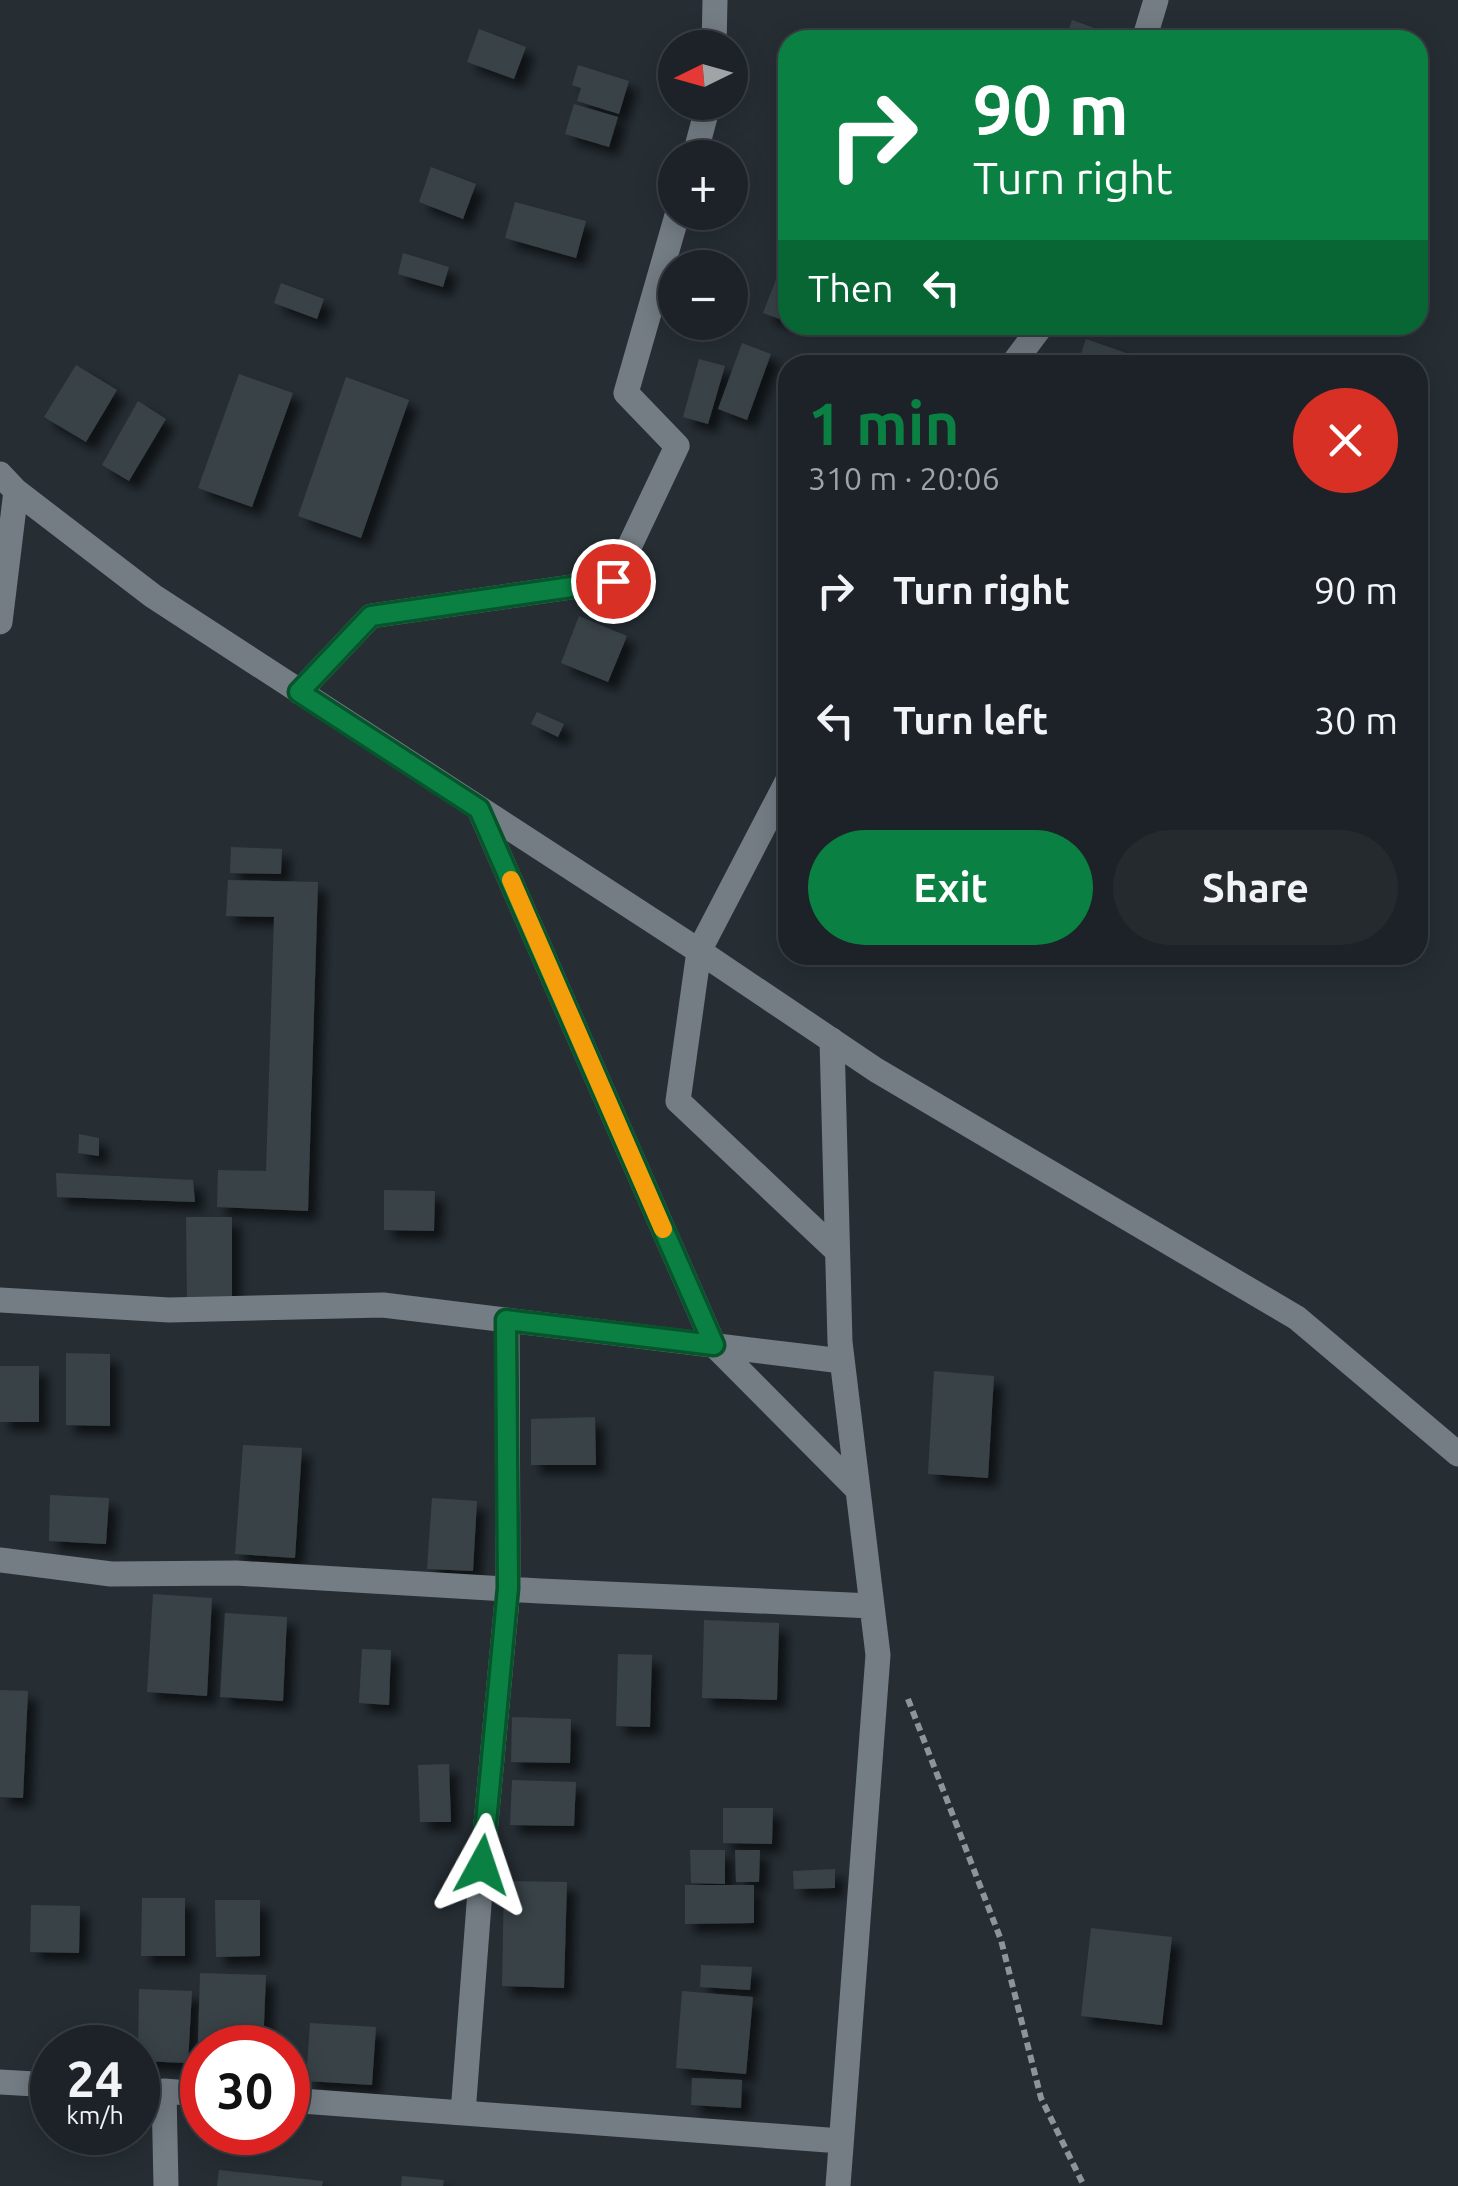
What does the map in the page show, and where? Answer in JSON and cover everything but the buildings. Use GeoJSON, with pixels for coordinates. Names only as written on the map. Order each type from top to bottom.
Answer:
{"type":"FeatureCollection","features":[{"type":"Feature","properties":{"kind":"street"},"geometry":{"type":"LineString","coordinates":[[714,30],[715,0]]}},
{"type":"Feature","properties":{"kind":"street"},"geometry":{"type":"LineString","coordinates":[[1147,30],[1156,0]]}},
{"type":"Feature","properties":{"kind":"street"},"geometry":{"type":"LineString","coordinates":[[299,692],[371,616],[613,581],[677,446],[626,393],[673,230]]}},
{"type":"Feature","properties":{"kind":"street"},"geometry":{"type":"LineString","coordinates":[[8,482],[153,596],[876,1070],[1297,1318],[1458,1454]]}},
{"type":"Feature","properties":{"kind":"street"},"geometry":{"type":"LineString","coordinates":[[0,622],[8,482]]}},
{"type":"Feature","properties":{"kind":"street"},"geometry":{"type":"LineString","coordinates":[[778,799],[699,951],[678,1101],[837,1251]]}},
{"type":"Feature","properties":{"kind":"street"},"geometry":{"type":"LineString","coordinates":[[479,809],[714,1345],[858,1490]]}},
{"type":"Feature","properties":{"kind":"street"},"geometry":{"type":"LineString","coordinates":[[832,1040],[842,1361],[878,1655],[838,2186]]}},
{"type":"Feature","properties":{"kind":"street"},"geometry":{"type":"LineString","coordinates":[[0,1300],[169,1310],[383,1305],[842,1361]]}},
{"type":"Feature","properties":{"kind":"street"},"geometry":{"type":"LineString","coordinates":[[464,2113],[508,1588],[506,1320]]}},
{"type":"Feature","properties":{"kind":"street"},"geometry":{"type":"LineString","coordinates":[[0,1560],[110,1574],[236,1573],[872,1606]]}},
{"type":"Feature","properties":{"kind":"street"},"geometry":{"type":"LineString","coordinates":[[0,2082],[30,2083]]}},
{"type":"Feature","properties":{"kind":"street"},"geometry":{"type":"LineString","coordinates":[[160,2091],[180,2092]]}},
{"type":"Feature","properties":{"kind":"street"},"geometry":{"type":"LineString","coordinates":[[164,2091],[166,2186]]}},
{"type":"Feature","properties":{"kind":"street"},"geometry":{"type":"LineString","coordinates":[[310,2102],[841,2140]]}},
{"type":"Feature","properties":{"kind":"path"},"geometry":{"type":"LineString","coordinates":[[908,1698],[1001,1940],[1042,2098],[1084,2186]]}},
{"type":"Feature","properties":{"kind":"slow traffic"},"geometry":{"type":"LineString","coordinates":[[511,880],[663,1229]]}},
{"type":"Feature","properties":{"kind":"route"},"geometry":{"type":"LineString","coordinates":[[482,1865],[508,1588],[506,1320],[714,1345],[479,809],[299,692],[371,616],[613,581]]}}]}
